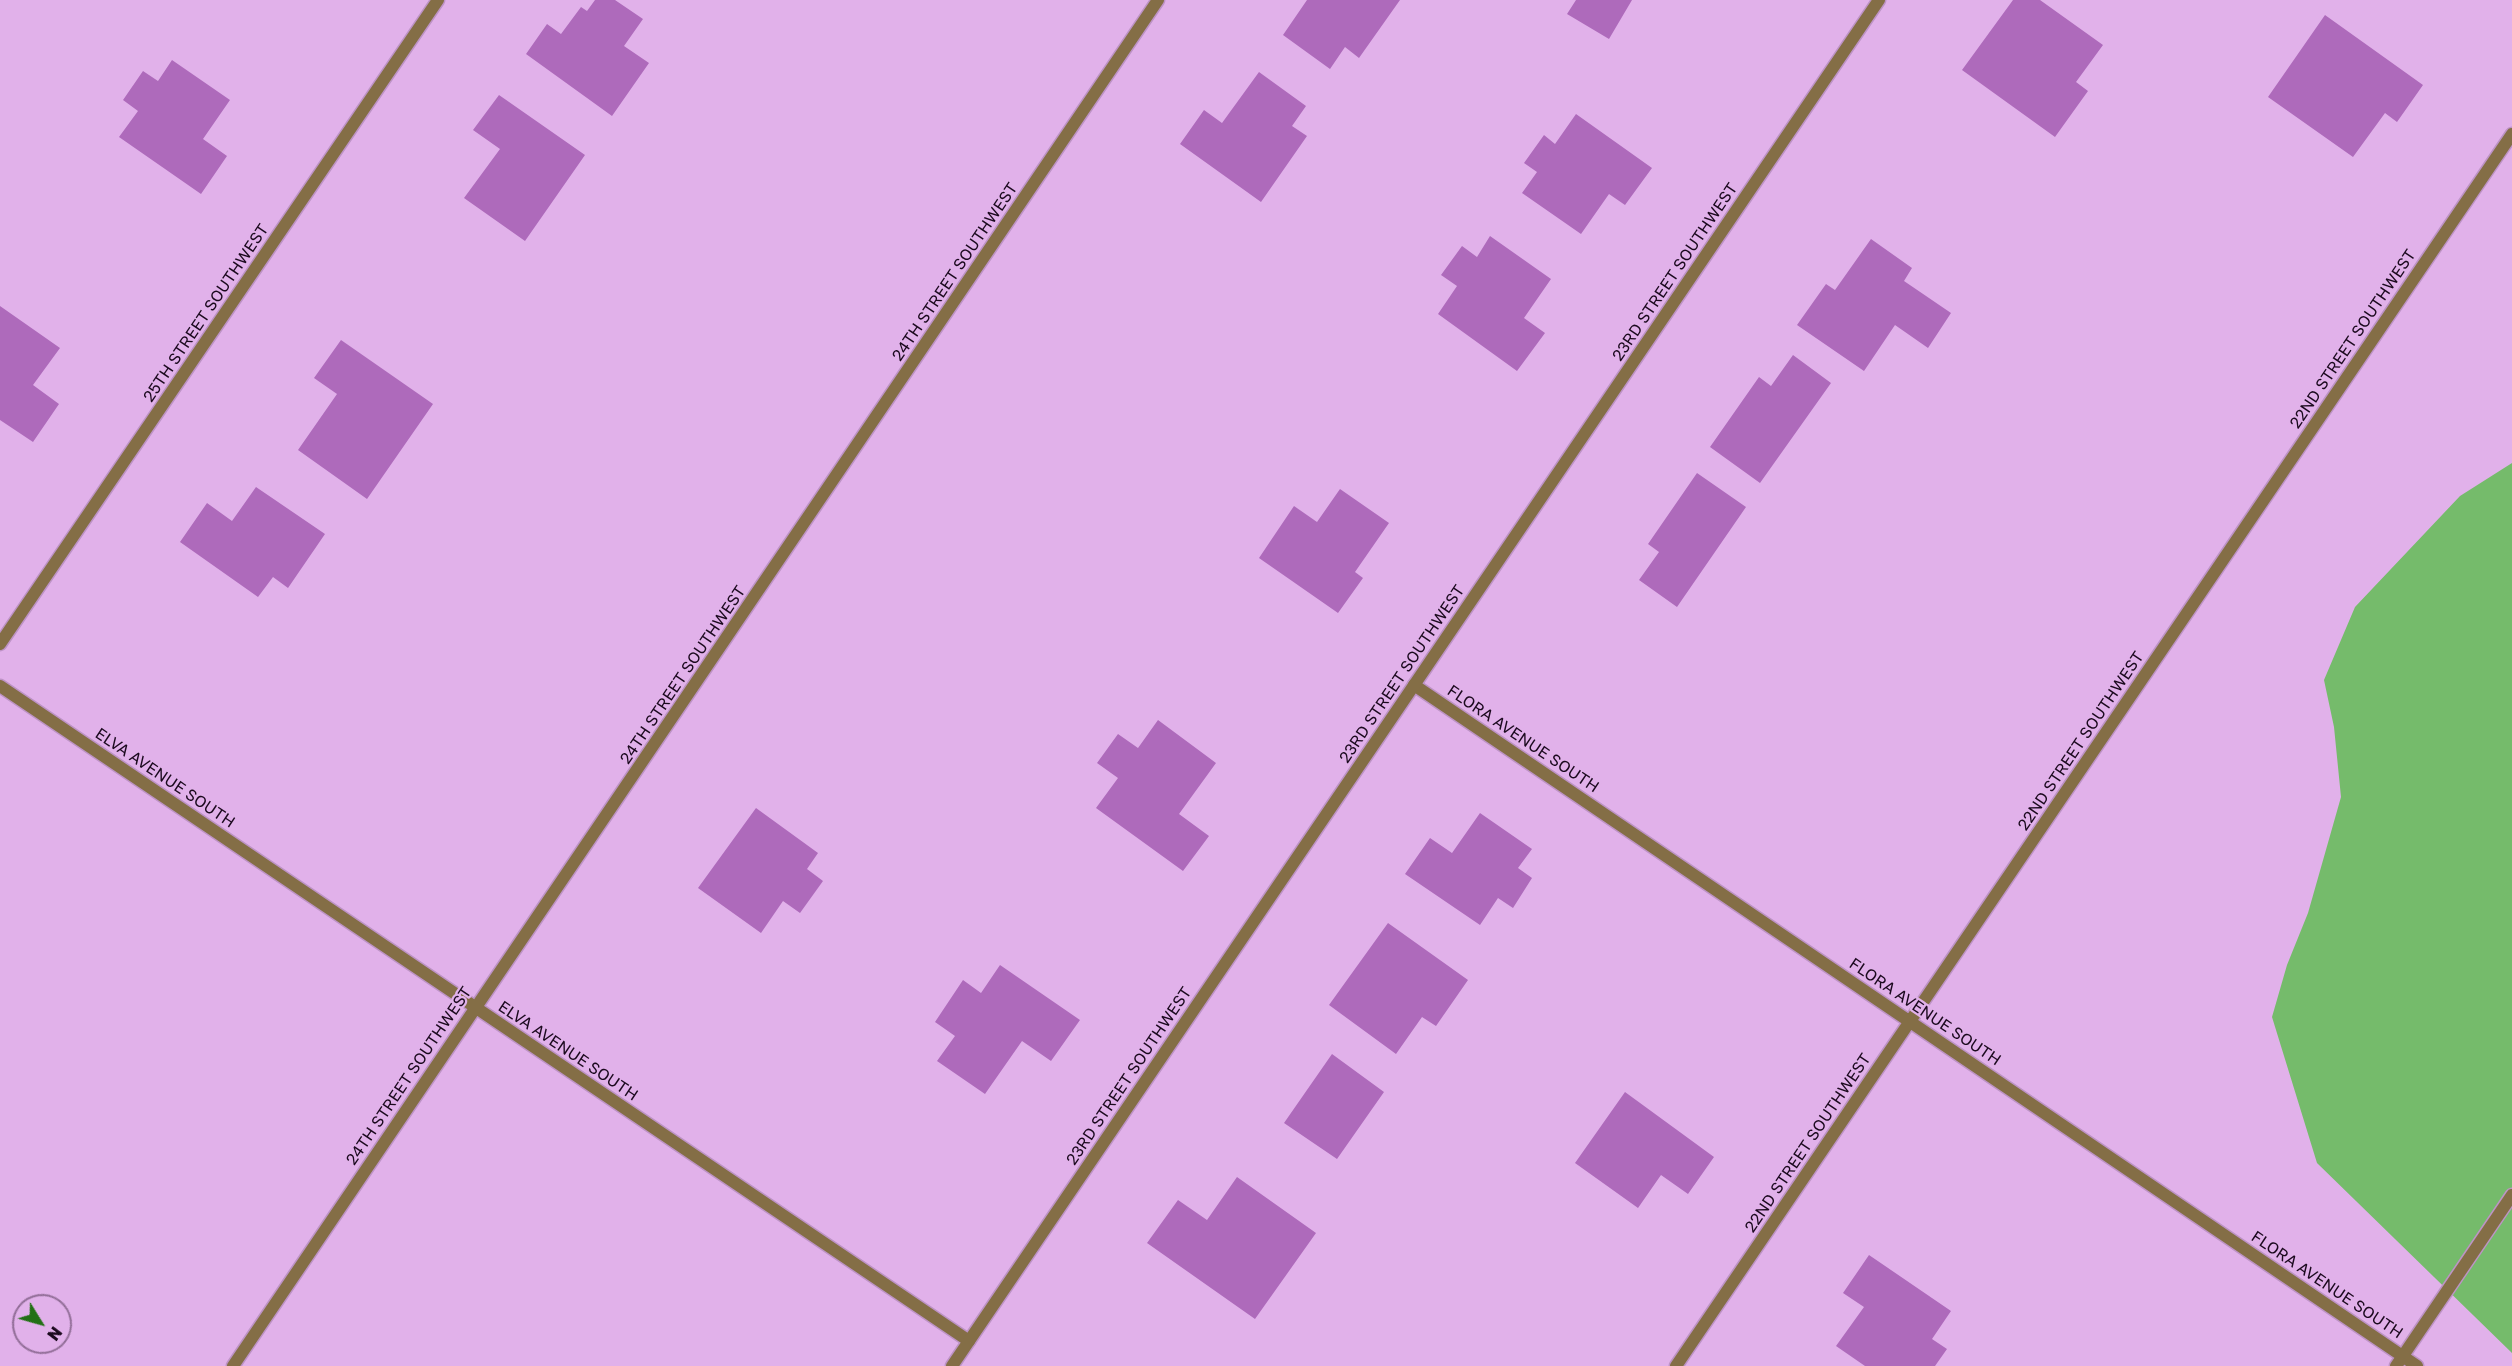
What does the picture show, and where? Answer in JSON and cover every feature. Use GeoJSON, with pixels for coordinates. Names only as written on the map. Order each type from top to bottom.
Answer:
{"type":"FeatureCollection","features":[{"type":"Feature","properties":{"kind":"street","name":"25TH STREET SOUTHWEST"},"geometry":{"type":"LineString","coordinates":[[0,644],[438,0]]}},
{"type":"Feature","properties":{"kind":"street","name":"24TH STREET SOUTHWEST"},"geometry":{"type":"LineString","coordinates":[[232,1366],[1158,0]]}},
{"type":"Feature","properties":{"kind":"street","name":"23RD STREET SOUTHWEST"},"geometry":{"type":"LineString","coordinates":[[952,1366],[1879,0]]}},
{"type":"Feature","properties":{"kind":"street","name":"22ND STREET SOUTHWEST"},"geometry":{"type":"LineString","coordinates":[[1676,1366],[2512,134]]}},
{"type":"Feature","properties":{"kind":"street","name":"FLORA AVENUE SOUTH"},"geometry":{"type":"LineString","coordinates":[[1414,685],[1910,1021],[2399,1361],[2417,1366]]}},
{"type":"Feature","properties":{"kind":"street","name":"ELVA AVENUE SOUTH"},"geometry":{"type":"LineString","coordinates":[[0,686],[969,1341]]}},
{"type":"Feature","properties":{"kind":"street"},"geometry":{"type":"LineString","coordinates":[[2399,1361],[2512,1195]]}},
{"type":"Feature","properties":{"kind":"green space"},"geometry":{"type":"Polygon","coordinates":[[[2512,463],[2512,1353],[2317,1163],[2272,1017],[2287,965],[2308,913],[2341,797],[2334,727],[2324,680],[2355,607],[2460,496],[2512,463]]]}},
{"type":"Feature","properties":{"kind":"building"},"geometry":{"type":"Polygon","coordinates":[[[595,0],[615,0],[643,19],[624,46],[649,63],[612,116],[526,54],[547,24],[561,34],[581,7],[587,11],[595,0]]]}},
{"type":"Feature","properties":{"kind":"building"},"geometry":{"type":"Polygon","coordinates":[[[1307,0],[1400,0],[1359,58],[1345,47],[1330,69],[1283,35],[1307,0]]]}},
{"type":"Feature","properties":{"kind":"building"},"geometry":{"type":"Polygon","coordinates":[[[1576,0],[1632,0],[1609,39],[1567,14],[1576,0]]]}},
{"type":"Feature","properties":{"kind":"building"},"geometry":{"type":"Polygon","coordinates":[[[2013,0],[2040,0],[2103,45],[2076,82],[2088,91],[2055,137],[1962,70],[2013,0]]]}},
{"type":"Feature","properties":{"kind":"building"},"geometry":{"type":"Polygon","coordinates":[[[2325,15],[2423,85],[2397,122],[2385,113],[2353,157],[2268,97],[2325,15]]]}},
{"type":"Feature","properties":{"kind":"building"},"geometry":{"type":"Polygon","coordinates":[[[172,60],[230,100],[203,139],[227,156],[201,194],[119,137],[138,111],[123,100],[143,71],[158,81],[172,60]]]}},
{"type":"Feature","properties":{"kind":"building"},"geometry":{"type":"Polygon","coordinates":[[[1259,72],[1306,106],[1292,126],[1307,136],[1261,202],[1180,144],[1204,110],[1222,123],[1259,72]]]}},
{"type":"Feature","properties":{"kind":"building"},"geometry":{"type":"Polygon","coordinates":[[[499,95],[585,155],[525,241],[464,198],[500,149],[473,130],[499,95]]]}},
{"type":"Feature","properties":{"kind":"building"},"geometry":{"type":"Polygon","coordinates":[[[1576,114],[1652,168],[1625,205],[1609,194],[1581,234],[1522,193],[1537,172],[1524,163],[1544,135],[1555,144],[1576,114]]]}},
{"type":"Feature","properties":{"kind":"building"},"geometry":{"type":"Polygon","coordinates":[[[1490,236],[1551,279],[1524,318],[1545,333],[1517,371],[1438,314],[1457,286],[1441,275],[1462,246],[1477,257],[1490,236]]]}},
{"type":"Feature","properties":{"kind":"building"},"geometry":{"type":"Polygon","coordinates":[[[1871,239],[1912,268],[1904,281],[1951,313],[1928,348],[1895,325],[1864,371],[1797,325],[1826,284],[1835,290],[1871,239]]]}},
{"type":"Feature","properties":{"kind":"building"},"geometry":{"type":"Polygon","coordinates":[[[0,306],[60,348],[33,385],[59,404],[33,442],[0,420],[0,306]]]}},
{"type":"Feature","properties":{"kind":"building"},"geometry":{"type":"Polygon","coordinates":[[[341,340],[433,404],[367,499],[298,450],[337,394],[314,378],[341,340]]]}},
{"type":"Feature","properties":{"kind":"building"},"geometry":{"type":"Polygon","coordinates":[[[1793,355],[1831,383],[1760,483],[1710,447],[1759,377],[1771,386],[1793,355]]]}},
{"type":"Feature","properties":{"kind":"building"},"geometry":{"type":"Polygon","coordinates":[[[1697,473],[1746,507],[1677,607],[1639,580],[1659,552],[1648,544],[1697,473]]]}},
{"type":"Feature","properties":{"kind":"building"},"geometry":{"type":"Polygon","coordinates":[[[256,487],[325,534],[288,588],[273,577],[258,597],[180,542],[207,503],[232,521],[256,487]]]}},
{"type":"Feature","properties":{"kind":"building"},"geometry":{"type":"Polygon","coordinates":[[[1340,489],[1389,523],[1355,572],[1363,578],[1338,613],[1259,558],[1294,506],[1317,522],[1340,489]]]}},
{"type":"Feature","properties":{"kind":"building"},"geometry":{"type":"Polygon","coordinates":[[[1158,720],[1216,763],[1179,814],[1209,836],[1183,871],[1096,808],[1118,778],[1097,763],[1118,734],[1138,748],[1158,720]]]}},
{"type":"Feature","properties":{"kind":"building"},"geometry":{"type":"Polygon","coordinates":[[[756,808],[818,853],[807,869],[823,881],[800,913],[783,901],[761,933],[698,888],[756,808]]]}},
{"type":"Feature","properties":{"kind":"building"},"geometry":{"type":"Polygon","coordinates":[[[1480,813],[1532,849],[1518,868],[1532,878],[1513,908],[1498,898],[1480,925],[1405,874],[1430,838],[1452,853],[1480,813]]]}},
{"type":"Feature","properties":{"kind":"building"},"geometry":{"type":"Polygon","coordinates":[[[1388,923],[1468,980],[1436,1026],[1422,1017],[1396,1054],[1329,1005],[1388,923]]]}},
{"type":"Feature","properties":{"kind":"building"},"geometry":{"type":"Polygon","coordinates":[[[1000,965],[1080,1020],[1051,1061],[1022,1041],[985,1094],[937,1061],[955,1036],[935,1022],[963,980],[981,993],[1000,965]]]}},
{"type":"Feature","properties":{"kind":"building"},"geometry":{"type":"Polygon","coordinates":[[[1332,1054],[1384,1092],[1337,1159],[1284,1123],[1332,1054]]]}},
{"type":"Feature","properties":{"kind":"building"},"geometry":{"type":"Polygon","coordinates":[[[1625,1092],[1714,1157],[1688,1194],[1661,1175],[1638,1208],[1575,1163],[1625,1092]]]}},
{"type":"Feature","properties":{"kind":"building"},"geometry":{"type":"Polygon","coordinates":[[[1237,1177],[1316,1233],[1255,1319],[1147,1243],[1178,1200],[1207,1220],[1237,1177]]]}},
{"type":"Feature","properties":{"kind":"building"},"geometry":{"type":"Polygon","coordinates":[[[1869,1255],[1951,1311],[1932,1339],[1947,1349],[1935,1366],[1865,1366],[1836,1346],[1864,1307],[1843,1293],[1869,1255]]]}}]}
